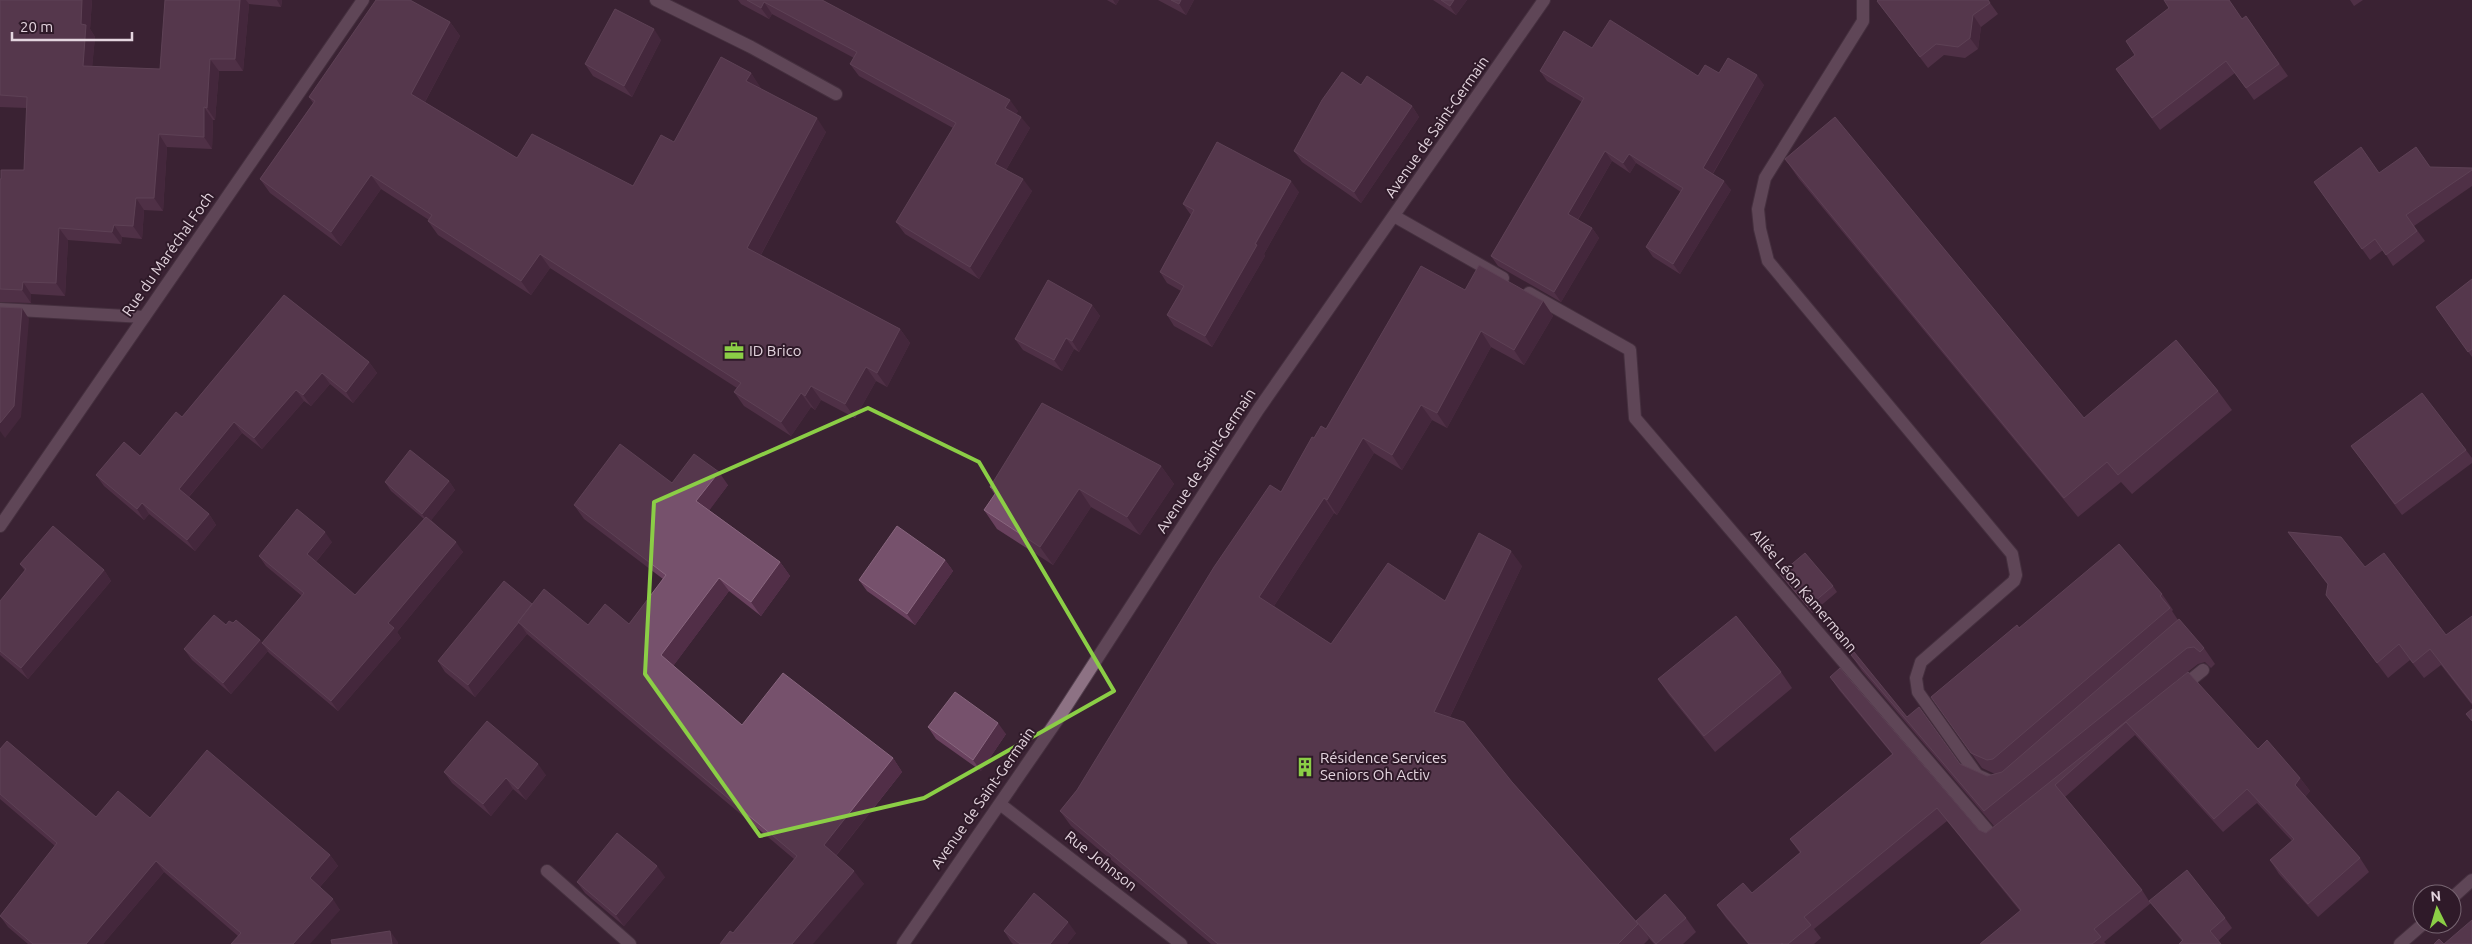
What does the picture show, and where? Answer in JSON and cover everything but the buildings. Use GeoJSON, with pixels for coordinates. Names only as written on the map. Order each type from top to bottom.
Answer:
{"type":"FeatureCollection","features":[{"type":"Feature","properties":{"kind":"street","name":"Rue du Maréchal Foch"},"geometry":{"type":"LineString","coordinates":[[0,526],[363,0]]}},
{"type":"Feature","properties":{"kind":"street"},"geometry":{"type":"LineString","coordinates":[[656,0],[751,47],[836,94]]}},
{"type":"Feature","properties":{"kind":"street","name":"Avenue de Saint-Germain"},"geometry":{"type":"LineString","coordinates":[[903,944],[1000,804],[1258,410],[1544,0]]}},
{"type":"Feature","properties":{"kind":"street"},"geometry":{"type":"LineString","coordinates":[[1863,0],[1863,21],[1765,178],[1758,209],[1760,229],[1768,261],[2012,554],[2016,575],[2014,581],[1920,662],[1916,678],[1918,692],[1978,775],[1997,784],[2003,783]]}},
{"type":"Feature","properties":{"kind":"street","name":"Allée Léon Kamermann"},"geometry":{"type":"LineString","coordinates":[[1394,216],[1630,350],[1636,418],[1994,838],[2009,826]]}},
{"type":"Feature","properties":{"kind":"street"},"geometry":{"type":"LineString","coordinates":[[0,309],[144,317]]}},
{"type":"Feature","properties":{"kind":"street"},"geometry":{"type":"LineString","coordinates":[[2172,695],[2203,670]]}},
{"type":"Feature","properties":{"kind":"street","name":"Rue Johnson"},"geometry":{"type":"LineString","coordinates":[[1000,804],[1182,944]]}},
{"type":"Feature","properties":{"kind":"street"},"geometry":{"type":"LineString","coordinates":[[547,872],[630,944]]}},
{"type":"Feature","properties":{"kind":"street"},"geometry":{"type":"LineString","coordinates":[[2462,889],[2472,880]]}},
{"type":"Feature","properties":{"kind":"street"},"geometry":{"type":"LineString","coordinates":[[2400,944],[2412,934]]}},
{"type":"Feature","properties":{"kind":"highlighted area"},"geometry":{"type":"Polygon","coordinates":[[[868,408],[979,462],[1114,691],[924,798],[760,836],[645,674],[654,502],[868,408]]]}},
{"type":"Feature","properties":{"kind":"place","name":"ID Brico"},"geometry":{"type":"Point","coordinates":[734,351]}},
{"type":"Feature","properties":{"kind":"place","name":"Résidence Services Seniors Oh Activ"},"geometry":{"type":"Point","coordinates":[1305,767]}}]}
